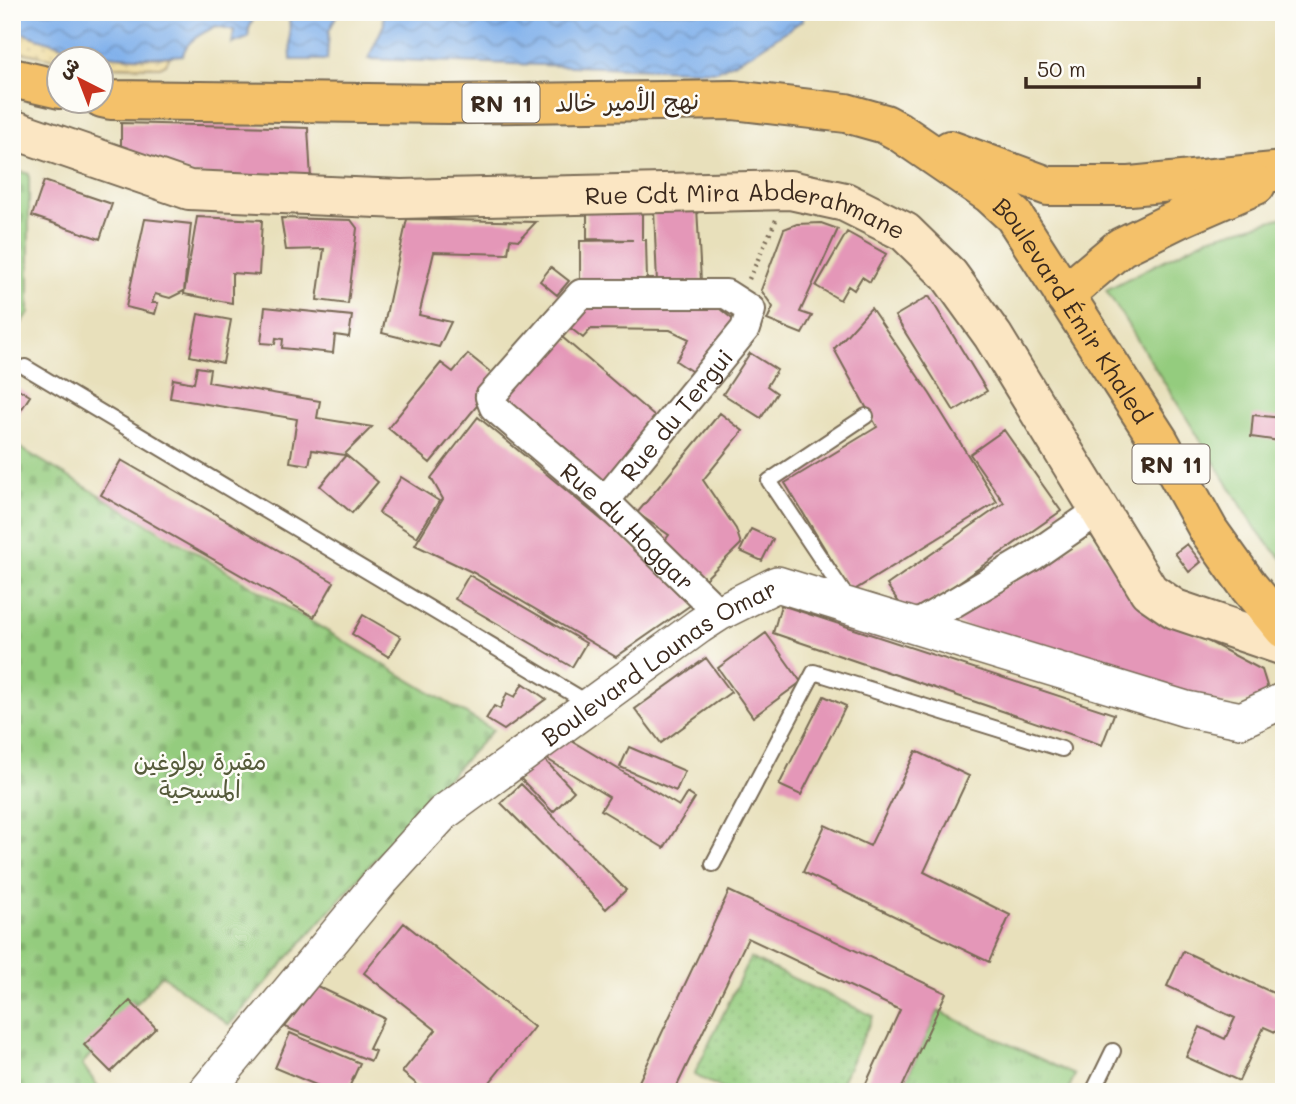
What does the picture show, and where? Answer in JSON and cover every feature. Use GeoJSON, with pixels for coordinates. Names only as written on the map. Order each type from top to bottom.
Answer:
{"type":"FeatureCollection","features":[{"type":"Feature","properties":{"kind":"main road"},"geometry":{"type":"LineString","coordinates":[[12,78],[46,86]]}},
{"type":"Feature","properties":{"kind":"main road","name":"نهج الأمير خالد"},"geometry":{"type":"LineString","coordinates":[[116,100],[448,104],[733,100],[846,113],[885,124],[898,131]]}},
{"type":"Feature","properties":{"kind":"main road","name":"Rue Cdt Mira Abderahmane"},"geometry":{"type":"LineString","coordinates":[[12,129],[189,190],[401,199],[790,190],[845,202],[905,232],[949,275],[993,336],[1149,591],[1175,609],[1284,646]]}},
{"type":"Feature","properties":{"kind":"main road","name":"RN 11"},"geometry":{"type":"LineString","coordinates":[[898,131],[1048,186],[1130,186],[1284,172]]}},
{"type":"Feature","properties":{"kind":"main road","name":"Boulevard Émir Khaled"},"geometry":{"type":"LineString","coordinates":[[898,131],[990,194],[1014,216],[1159,441],[1209,531],[1249,587],[1284,629]]}},
{"type":"Feature","properties":{"kind":"main road"},"geometry":{"type":"LineString","coordinates":[[1064,295],[1121,247],[1284,172]]}},
{"type":"Feature","properties":{"kind":"street","name":"Rue du Hoggar"},"geometry":{"type":"LineString","coordinates":[[719,613],[605,501],[494,407],[490,397],[581,294],[726,293],[742,315]]}},
{"type":"Feature","properties":{"kind":"street","name":"Rue du Tergui"},"geometry":{"type":"LineString","coordinates":[[605,501],[742,315]]}},
{"type":"Feature","properties":{"kind":"street"},"geometry":{"type":"LineString","coordinates":[[913,627],[1033,556],[1098,511]]}},
{"type":"Feature","properties":{"kind":"street","name":"Boulevard Lounas Omar"},"geometry":{"type":"LineString","coordinates":[[206,1092],[380,882],[443,813],[719,613],[778,584],[1186,709],[1241,720],[1284,700]]}},
{"type":"Feature","properties":{"kind":"lane"},"geometry":{"type":"LineString","coordinates":[[25,367],[591,705]]}},
{"type":"Feature","properties":{"kind":"lane"},"geometry":{"type":"LineString","coordinates":[[853,608],[769,481],[866,416]]}},
{"type":"Feature","properties":{"kind":"lane"},"geometry":{"type":"LineString","coordinates":[[713,864],[814,672],[1062,749]]}},
{"type":"Feature","properties":{"kind":"lane"},"geometry":{"type":"LineString","coordinates":[[1093,1092],[1113,1051]]}},
{"type":"Feature","properties":{"kind":"path"},"geometry":{"type":"LineString","coordinates":[[742,315],[790,190]]}},
{"type":"Feature","properties":{"kind":"green space"},"geometry":{"type":"Polygon","coordinates":[[[12,169],[29,174],[29,313],[12,336],[12,169]]]}},
{"type":"Feature","properties":{"kind":"green space"},"geometry":{"type":"Polygon","coordinates":[[[1284,217],[1284,561],[1260,535],[1106,290],[1208,238],[1284,217]]]}},
{"type":"Feature","properties":{"kind":"green space","name":"مقبرة بولوغين المسيحية"},"geometry":{"type":"Polygon","coordinates":[[[12,443],[493,730],[429,798],[229,1025],[162,975],[82,1064],[102,1092],[12,1092],[12,443]]]}},
{"type":"Feature","properties":{"kind":"green space"},"geometry":{"type":"Polygon","coordinates":[[[750,958],[873,1016],[837,1092],[730,1092],[694,1075],[750,958]]]}},
{"type":"Feature","properties":{"kind":"green space"},"geometry":{"type":"Polygon","coordinates":[[[938,1011],[1075,1075],[1067,1092],[900,1092],[938,1011]]]}},
{"type":"Feature","properties":{"kind":"sand"},"geometry":{"type":"Polygon","coordinates":[[[12,29],[67,46],[46,46],[46,57],[12,50],[12,29]]]}},
{"type":"Feature","properties":{"kind":"sand"},"geometry":{"type":"Polygon","coordinates":[[[116,56],[170,56],[166,64],[160,67],[116,66],[116,56]]]}},
{"type":"Feature","properties":{"kind":"water"},"geometry":{"type":"Polygon","coordinates":[[[12,12],[256,12],[248,38],[232,44],[234,30],[216,26],[191,41],[183,55],[159,57],[116,56],[116,46],[63,46],[12,29],[12,12]]]}},
{"type":"Feature","properties":{"kind":"water"},"geometry":{"type":"Polygon","coordinates":[[[289,12],[338,12],[329,31],[327,60],[291,60],[289,12]]]}},
{"type":"Feature","properties":{"kind":"water"},"geometry":{"type":"Polygon","coordinates":[[[383,12],[801,12],[803,20],[751,54],[717,71],[368,59],[384,24],[383,12]]]}},
{"type":"Feature","properties":{"kind":"building"},"geometry":{"type":"Polygon","coordinates":[[[121,123],[308,128],[311,179],[194,175],[121,152],[121,123]]]}},
{"type":"Feature","properties":{"kind":"building"},"geometry":{"type":"Polygon","coordinates":[[[44,181],[112,204],[100,239],[32,216],[44,181]]]}},
{"type":"Feature","properties":{"kind":"building"},"geometry":{"type":"Polygon","coordinates":[[[697,207],[701,281],[657,283],[654,209],[697,207]]]}},
{"type":"Feature","properties":{"kind":"building"},"geometry":{"type":"Polygon","coordinates":[[[587,210],[642,210],[642,240],[646,240],[647,281],[580,283],[580,241],[633,240],[587,239],[587,210]]]}},
{"type":"Feature","properties":{"kind":"building"},"geometry":{"type":"Polygon","coordinates":[[[197,217],[262,220],[259,275],[232,273],[232,303],[184,294],[197,217]]]}},
{"type":"Feature","properties":{"kind":"building"},"geometry":{"type":"Polygon","coordinates":[[[281,218],[351,220],[357,228],[348,304],[317,300],[324,249],[286,250],[281,218]]]}},
{"type":"Feature","properties":{"kind":"building"},"geometry":{"type":"Polygon","coordinates":[[[145,219],[191,224],[184,291],[170,298],[155,294],[152,303],[158,303],[155,314],[126,307],[145,219]]]}},
{"type":"Feature","properties":{"kind":"building"},"geometry":{"type":"Polygon","coordinates":[[[407,219],[536,222],[519,240],[510,239],[508,254],[434,252],[419,315],[451,322],[439,347],[382,333],[407,219]]]}},
{"type":"Feature","properties":{"kind":"building"},"geometry":{"type":"Polygon","coordinates":[[[821,223],[838,229],[800,312],[812,316],[802,334],[767,320],[773,307],[761,290],[784,229],[797,224],[821,223]]]}},
{"type":"Feature","properties":{"kind":"building"},"geometry":{"type":"Polygon","coordinates":[[[847,232],[886,254],[870,282],[862,277],[854,290],[848,286],[840,300],[816,286],[847,232]]]}},
{"type":"Feature","properties":{"kind":"building"},"geometry":{"type":"Polygon","coordinates":[[[551,267],[569,281],[557,295],[540,281],[551,267]]]}},
{"type":"Feature","properties":{"kind":"building"},"geometry":{"type":"Polygon","coordinates":[[[929,296],[987,391],[954,411],[895,316],[929,296]]]}},
{"type":"Feature","properties":{"kind":"building"},"geometry":{"type":"Polygon","coordinates":[[[580,299],[709,300],[736,322],[697,375],[676,361],[689,339],[670,330],[591,329],[583,338],[563,322],[580,299]]]}},
{"type":"Feature","properties":{"kind":"building"},"geometry":{"type":"Polygon","coordinates":[[[265,307],[352,316],[349,337],[335,335],[333,353],[282,348],[283,339],[276,338],[275,344],[261,343],[265,307]]]}},
{"type":"Feature","properties":{"kind":"building"},"geometry":{"type":"Polygon","coordinates":[[[871,308],[930,394],[997,502],[851,592],[785,483],[877,427],[834,349],[871,308]]]}},
{"type":"Feature","properties":{"kind":"building"},"geometry":{"type":"Polygon","coordinates":[[[198,314],[231,320],[223,363],[190,356],[198,314]]]}},
{"type":"Feature","properties":{"kind":"building"},"geometry":{"type":"Polygon","coordinates":[[[555,331],[661,422],[602,490],[502,404],[555,331]]]}},
{"type":"Feature","properties":{"kind":"building"},"geometry":{"type":"Polygon","coordinates":[[[750,353],[777,370],[767,386],[777,393],[761,418],[723,394],[750,353]]]}},
{"type":"Feature","properties":{"kind":"building"},"geometry":{"type":"Polygon","coordinates":[[[468,354],[499,379],[430,463],[388,428],[441,363],[453,372],[468,354]]]}},
{"type":"Feature","properties":{"kind":"building"},"geometry":{"type":"Polygon","coordinates":[[[197,367],[210,369],[208,382],[320,401],[317,418],[372,427],[344,455],[312,450],[309,465],[290,462],[297,419],[170,398],[173,379],[194,383],[197,367]]]}},
{"type":"Feature","properties":{"kind":"building"},"geometry":{"type":"Polygon","coordinates":[[[12,385],[30,396],[12,424],[12,385]]]}},
{"type":"Feature","properties":{"kind":"building"},"geometry":{"type":"Polygon","coordinates":[[[720,413],[743,431],[703,480],[736,529],[741,544],[699,585],[660,547],[669,535],[637,513],[720,413]]]}},
{"type":"Feature","properties":{"kind":"building"},"geometry":{"type":"Polygon","coordinates":[[[1253,415],[1283,418],[1280,441],[1251,437],[1253,415]]]}},
{"type":"Feature","properties":{"kind":"building"},"geometry":{"type":"Polygon","coordinates":[[[478,417],[698,600],[616,657],[474,573],[415,545],[443,499],[431,478],[478,417]]]}},
{"type":"Feature","properties":{"kind":"building"},"geometry":{"type":"Polygon","coordinates":[[[1004,430],[1061,511],[909,617],[887,585],[1004,503],[970,454],[1004,430]]]}},
{"type":"Feature","properties":{"kind":"building"},"geometry":{"type":"Polygon","coordinates":[[[346,455],[378,482],[352,513],[320,486],[346,455]]]}},
{"type":"Feature","properties":{"kind":"building"},"geometry":{"type":"Polygon","coordinates":[[[121,460],[334,582],[314,617],[101,495],[121,460]]]}},
{"type":"Feature","properties":{"kind":"building"},"geometry":{"type":"Polygon","coordinates":[[[401,477],[439,501],[417,537],[379,513],[401,477]]]}},
{"type":"Feature","properties":{"kind":"building"},"geometry":{"type":"Polygon","coordinates":[[[751,529],[773,539],[762,561],[740,551],[751,529]]]}},
{"type":"Feature","properties":{"kind":"building"},"geometry":{"type":"Polygon","coordinates":[[[1091,535],[1138,604],[1262,670],[1267,686],[1263,700],[1221,704],[947,621],[1091,535]]]}},
{"type":"Feature","properties":{"kind":"building"},"geometry":{"type":"Polygon","coordinates":[[[1187,544],[1201,562],[1189,572],[1175,553],[1187,544]]]}},
{"type":"Feature","properties":{"kind":"building"},"geometry":{"type":"Polygon","coordinates":[[[469,575],[586,643],[572,667],[455,599],[469,575]]]}},
{"type":"Feature","properties":{"kind":"building"},"geometry":{"type":"Polygon","coordinates":[[[781,605],[1114,714],[1102,745],[773,633],[781,605]]]}},
{"type":"Feature","properties":{"kind":"building"},"geometry":{"type":"Polygon","coordinates":[[[363,615],[401,637],[389,657],[352,634],[363,615]]]}},
{"type":"Feature","properties":{"kind":"building"},"geometry":{"type":"Polygon","coordinates":[[[766,633],[801,682],[753,717],[718,668],[766,633]]]}},
{"type":"Feature","properties":{"kind":"building"},"geometry":{"type":"Polygon","coordinates":[[[706,658],[731,692],[661,743],[635,709],[706,658]]]}},
{"type":"Feature","properties":{"kind":"building"},"geometry":{"type":"Polygon","coordinates":[[[523,683],[546,699],[504,730],[486,719],[494,706],[500,709],[507,693],[515,697],[523,683]]]}},
{"type":"Feature","properties":{"kind":"building"},"geometry":{"type":"Polygon","coordinates":[[[824,696],[846,706],[801,795],[779,785],[824,696]]]}},
{"type":"Feature","properties":{"kind":"building"},"geometry":{"type":"Polygon","coordinates":[[[557,732],[679,806],[687,793],[695,798],[664,848],[601,810],[609,797],[542,756],[557,732]]]}},
{"type":"Feature","properties":{"kind":"building"},"geometry":{"type":"Polygon","coordinates":[[[629,747],[685,771],[676,791],[620,767],[629,747]]]}},
{"type":"Feature","properties":{"kind":"building"},"geometry":{"type":"Polygon","coordinates":[[[916,751],[969,776],[924,872],[1010,915],[989,962],[803,872],[825,825],[870,846],[916,751]]]}},
{"type":"Feature","properties":{"kind":"building"},"geometry":{"type":"Polygon","coordinates":[[[541,756],[574,791],[553,812],[519,777],[541,756]]]}},
{"type":"Feature","properties":{"kind":"building"},"geometry":{"type":"Polygon","coordinates":[[[521,784],[626,890],[606,909],[501,803],[521,784]]]}},
{"type":"Feature","properties":{"kind":"building"},"geometry":{"type":"Polygon","coordinates":[[[729,891],[946,993],[900,1092],[862,1092],[900,1010],[748,938],[675,1090],[680,1092],[634,1092],[729,891]]]}},
{"type":"Feature","properties":{"kind":"building"},"geometry":{"type":"Polygon","coordinates":[[[404,923],[534,1027],[482,1092],[426,1092],[402,1072],[436,1030],[364,973],[404,923]]]}},
{"type":"Feature","properties":{"kind":"building"},"geometry":{"type":"Polygon","coordinates":[[[1183,951],[1284,998],[1284,1036],[1264,1027],[1239,1081],[1186,1057],[1200,1027],[1225,1039],[1235,1018],[1167,986],[1183,951]]]}},
{"type":"Feature","properties":{"kind":"building"},"geometry":{"type":"Polygon","coordinates":[[[317,986],[384,1018],[369,1049],[375,1051],[371,1061],[285,1027],[317,986]]]}},
{"type":"Feature","properties":{"kind":"building"},"geometry":{"type":"Polygon","coordinates":[[[130,1001],[156,1028],[111,1072],[84,1045],[130,1001]]]}},
{"type":"Feature","properties":{"kind":"building"},"geometry":{"type":"Polygon","coordinates":[[[290,1033],[360,1063],[347,1092],[333,1092],[275,1068],[290,1033]]]}}]}
